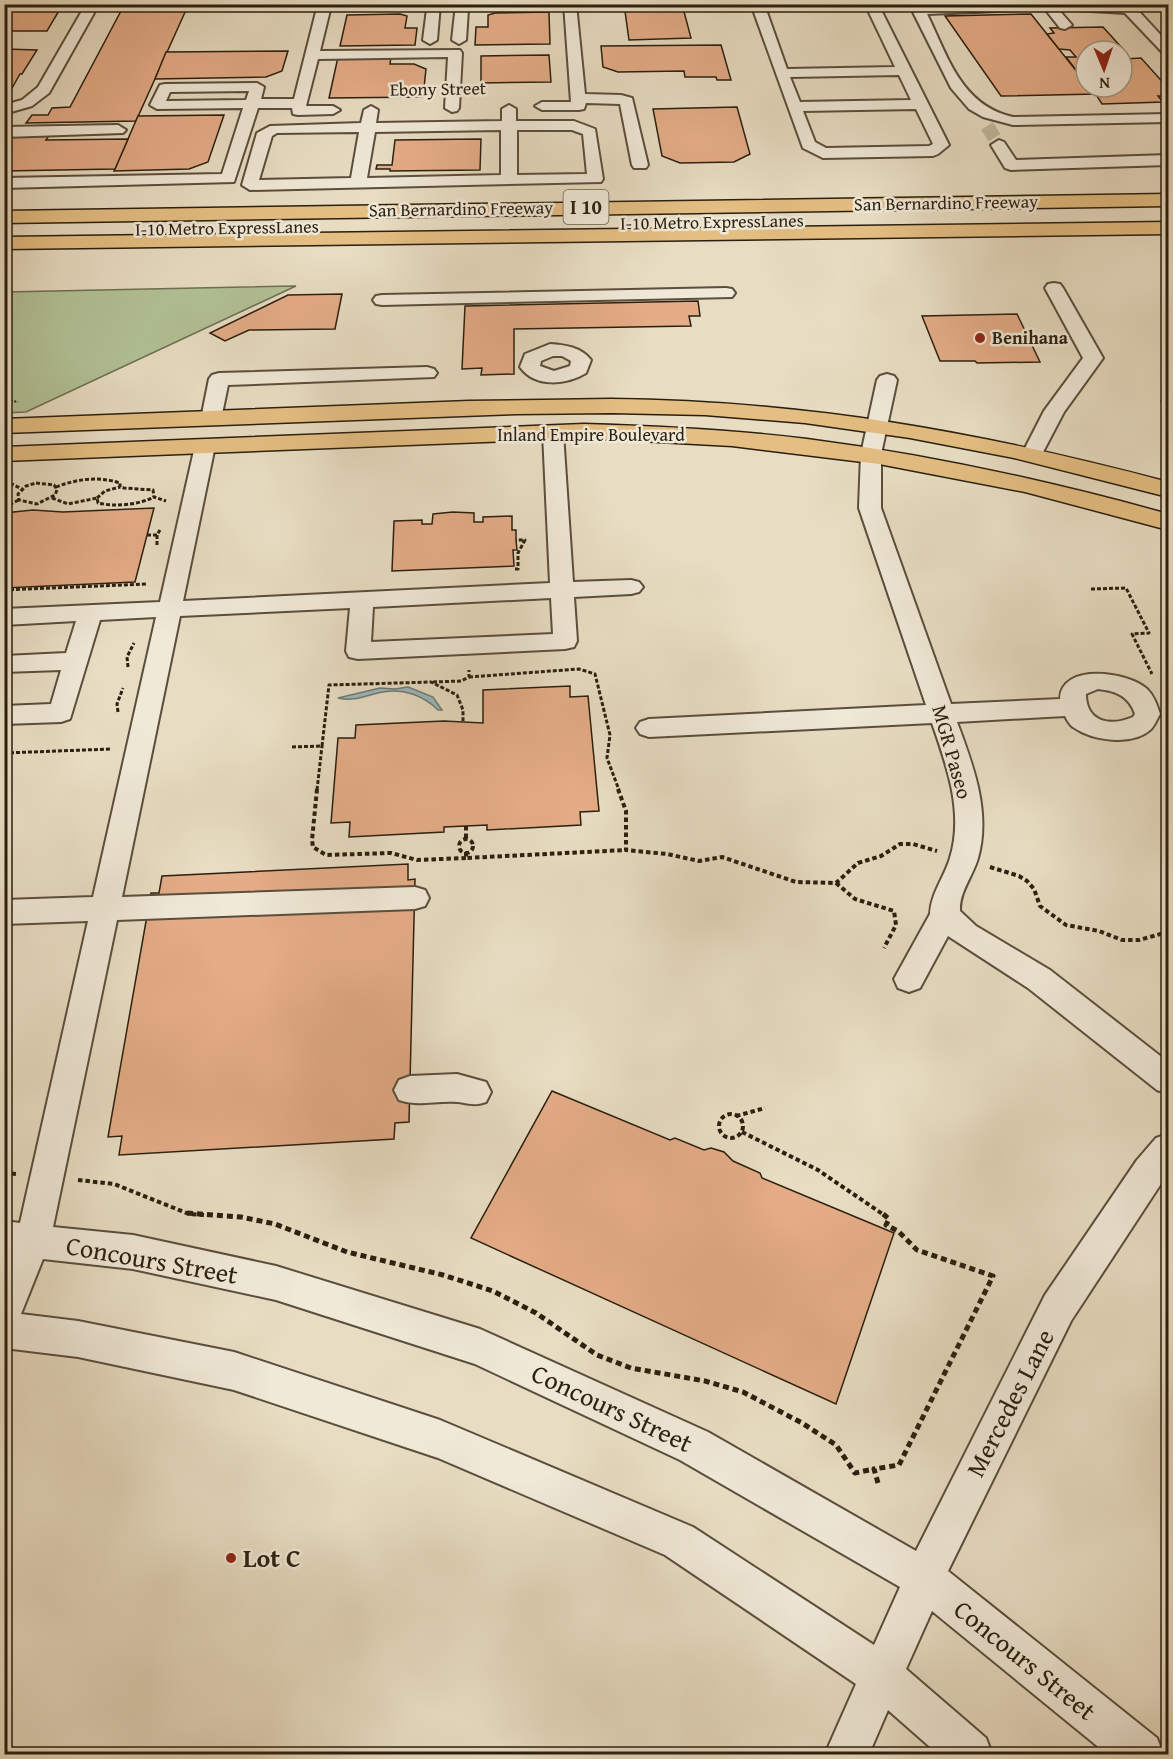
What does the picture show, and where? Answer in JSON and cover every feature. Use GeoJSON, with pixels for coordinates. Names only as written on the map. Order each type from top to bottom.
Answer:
{"type":"FeatureCollection","features":[{"type":"Feature","properties":{"kind":"main road","name":"San Bernardino Freeway"},"geometry":{"type":"LineString","coordinates":[[4,217],[1118,201],[1168,198]]}},
{"type":"Feature","properties":{"kind":"main road","name":"I-10 Metro ExpressLanes"},"geometry":{"type":"LineString","coordinates":[[4,231],[1168,215]]}},
{"type":"Feature","properties":{"kind":"main road","name":"I-10 Metro ExpressLanes"},"geometry":{"type":"LineString","coordinates":[[4,243],[1168,228]]}},
{"type":"Feature","properties":{"kind":"main road"},"geometry":{"type":"LineString","coordinates":[[1068,229],[1165,241]]}},
{"type":"Feature","properties":{"kind":"main road","name":"San Bernardino Freeway"},"geometry":{"type":"LineString","coordinates":[[4,257],[1108,244],[1165,241]]}},
{"type":"Feature","properties":{"kind":"main road","name":"Inland Empire Boulevard"},"geometry":{"type":"LineString","coordinates":[[4,426],[554,405],[632,405],[753,411],[878,425],[1032,454],[1168,490]]}},
{"type":"Feature","properties":{"kind":"main road"},"geometry":{"type":"LineString","coordinates":[[206,446],[211,419]]}},
{"type":"Feature","properties":{"kind":"main road","name":"Inland Empire Boulevard"},"geometry":{"type":"LineString","coordinates":[[4,454],[553,433],[649,432],[716,436],[871,454],[985,474],[1090,499],[1168,522]]}},
{"type":"Feature","properties":{"kind":"street"},"geometry":{"type":"LineString","coordinates":[[4,110],[27,103],[44,90],[93,4]]}},
{"type":"Feature","properties":{"kind":"street"},"geometry":{"type":"LineString","coordinates":[[459,40],[462,5],[518,4]]}},
{"type":"Feature","properties":{"kind":"street"},"geometry":{"type":"LineString","coordinates":[[570,4],[578,102]]}},
{"type":"Feature","properties":{"kind":"street"},"geometry":{"type":"LineString","coordinates":[[757,4],[808,145],[823,153],[933,151],[941,146],[871,4]]}},
{"type":"Feature","properties":{"kind":"street"},"geometry":{"type":"LineString","coordinates":[[299,107],[325,5],[434,5],[430,40]]}},
{"type":"Feature","properties":{"kind":"street"},"geometry":{"type":"LineString","coordinates":[[1047,5],[1065,25]]}},
{"type":"Feature","properties":{"kind":"street"},"geometry":{"type":"LineString","coordinates":[[1168,50],[1129,9],[1047,5],[916,8],[951,75],[972,105],[989,121],[1168,118]]}},
{"type":"Feature","properties":{"kind":"street"},"geometry":{"type":"LineString","coordinates":[[312,55],[455,53],[452,108]]}},
{"type":"Feature","properties":{"kind":"street"},"geometry":{"type":"LineString","coordinates":[[782,73],[904,71]]}},
{"type":"Feature","properties":{"kind":"street"},"geometry":{"type":"LineString","coordinates":[[4,183],[228,179],[252,104],[257,87],[165,88],[157,105],[252,104],[366,109],[368,128],[358,183]]}},
{"type":"Feature","properties":{"kind":"street"},"geometry":{"type":"LineString","coordinates":[[509,180],[509,126],[515,107],[621,99],[627,101],[640,165]]}},
{"type":"Feature","properties":{"kind":"street"},"geometry":{"type":"LineString","coordinates":[[794,107],[921,104]]}},
{"type":"Feature","properties":{"kind":"street"},"geometry":{"type":"LineString","coordinates":[[574,125],[590,132],[595,179],[250,185],[265,133],[269,130],[509,126],[574,125]]}},
{"type":"Feature","properties":{"kind":"street"},"geometry":{"type":"LineString","coordinates":[[4,132],[118,130]]}},
{"type":"Feature","properties":{"kind":"street"},"geometry":{"type":"LineString","coordinates":[[999,145],[1011,165],[1168,160]]}},
{"type":"Feature","properties":{"kind":"street"},"geometry":{"type":"LineString","coordinates":[[1032,454],[1054,411],[1093,358],[1054,288]]}},
{"type":"Feature","properties":{"kind":"street"},"geometry":{"type":"LineString","coordinates":[[382,300],[726,293]]}},
{"type":"Feature","properties":{"kind":"street"},"geometry":{"type":"LineString","coordinates":[[211,419],[219,378],[427,373]]}},
{"type":"Feature","properties":{"kind":"street"},"geometry":{"type":"LineString","coordinates":[[554,377],[554,405]]}},
{"type":"Feature","properties":{"kind":"street","name":"MGR Paseo"},"geometry":{"type":"LineString","coordinates":[[887,380],[871,454],[870,508],[958,760],[969,815],[964,859],[945,902],[945,915],[909,979]]}},
{"type":"Feature","properties":{"kind":"street"},"geometry":{"type":"LineString","coordinates":[[362,600],[358,651],[565,641],[553,433]]}},
{"type":"Feature","properties":{"kind":"street"},"geometry":{"type":"LineString","coordinates":[[4,1312],[19,1239],[47,1176],[206,446]]}},
{"type":"Feature","properties":{"kind":"street"},"geometry":{"type":"LineString","coordinates":[[4,617],[631,587]]}},
{"type":"Feature","properties":{"kind":"street"},"geometry":{"type":"LineString","coordinates":[[4,715],[62,713],[90,613]]}},
{"type":"Feature","properties":{"kind":"street"},"geometry":{"type":"LineString","coordinates":[[4,664],[76,661]]}},
{"type":"Feature","properties":{"kind":"street"},"geometry":{"type":"LineString","coordinates":[[649,728],[1072,707]]}},
{"type":"Feature","properties":{"kind":"street"},"geometry":{"type":"LineString","coordinates":[[4,912],[415,898]]}},
{"type":"Feature","properties":{"kind":"street"},"geometry":{"type":"LineString","coordinates":[[945,915],[966,933],[1039,979],[1168,1080]]}},
{"type":"Feature","properties":{"kind":"street"},"geometry":{"type":"LineString","coordinates":[[410,1090],[457,1088],[475,1092]]}},
{"type":"Feature","properties":{"kind":"street","name":"Mercedes Lane"},"geometry":{"type":"LineString","coordinates":[[847,1755],[962,1497],[1058,1308],[1149,1171],[1168,1149]]}},
{"type":"Feature","properties":{"kind":"street","name":"Concours Street"},"geometry":{"type":"LineString","coordinates":[[19,1239],[133,1252],[276,1283],[480,1347],[694,1446],[924,1578],[1141,1755]]}},
{"type":"Feature","properties":{"kind":"street"},"geometry":{"type":"LineString","coordinates":[[4,1330],[78,1339],[234,1371],[440,1438],[679,1541],[881,1675],[970,1755]]}},
{"type":"Feature","properties":{"kind":"path"},"geometry":{"type":"LineString","coordinates":[[1161,402],[1168,387]]}},
{"type":"Feature","properties":{"kind":"path"},"geometry":{"type":"LineString","coordinates":[[56,487],[80,478],[98,481],[115,480],[120,483],[120,487]]}},
{"type":"Feature","properties":{"kind":"path"},"geometry":{"type":"LineString","coordinates":[[19,500],[18,494],[31,484],[51,483],[56,487]]}},
{"type":"Feature","properties":{"kind":"path"},"geometry":{"type":"LineString","coordinates":[[4,484],[12,484],[22,489]]}},
{"type":"Feature","properties":{"kind":"path"},"geometry":{"type":"LineString","coordinates":[[19,500],[34,504],[52,498],[56,493],[56,487]]}},
{"type":"Feature","properties":{"kind":"path"},"geometry":{"type":"LineString","coordinates":[[52,498],[65,505],[97,498],[105,491],[120,487],[128,490],[150,488],[154,491],[154,497]]}},
{"type":"Feature","properties":{"kind":"path"},"geometry":{"type":"LineString","coordinates":[[97,498],[101,505],[110,506],[125,502],[143,503],[154,497],[166,501]]}},
{"type":"Feature","properties":{"kind":"path"},"geometry":{"type":"LineString","coordinates":[[4,507],[19,500]]}},
{"type":"Feature","properties":{"kind":"path"},"geometry":{"type":"LineString","coordinates":[[33,510],[34,504]]}},
{"type":"Feature","properties":{"kind":"path"},"geometry":{"type":"LineString","coordinates":[[147,535],[157,535]]}},
{"type":"Feature","properties":{"kind":"path"},"geometry":{"type":"LineString","coordinates":[[510,569],[518,569],[518,553],[525,540],[516,540]]}},
{"type":"Feature","properties":{"kind":"path"},"geometry":{"type":"LineString","coordinates":[[5,590],[147,584]]}},
{"type":"Feature","properties":{"kind":"path"},"geometry":{"type":"LineString","coordinates":[[1091,589],[1126,588],[1149,633],[1132,634],[1157,684]]}},
{"type":"Feature","properties":{"kind":"path"},"geometry":{"type":"LineString","coordinates":[[463,721],[463,710],[457,695],[457,686],[469,676],[579,669],[595,674],[610,735],[607,758],[626,811],[626,850]]}},
{"type":"Feature","properties":{"kind":"path"},"geometry":{"type":"LineString","coordinates":[[469,670],[469,676]]}},
{"type":"Feature","properties":{"kind":"path"},"geometry":{"type":"LineString","coordinates":[[461,681],[329,685],[312,840],[313,847],[318,852],[339,856],[392,854],[417,860],[466,855],[626,850],[667,854],[699,861],[722,857],[796,882],[836,883],[855,899],[894,911],[898,922],[884,948]]}},
{"type":"Feature","properties":{"kind":"path"},"geometry":{"type":"LineString","coordinates":[[431,682],[457,695]]}},
{"type":"Feature","properties":{"kind":"path"},"geometry":{"type":"LineString","coordinates":[[292,747],[322,746]]}},
{"type":"Feature","properties":{"kind":"path"},"geometry":{"type":"LineString","coordinates":[[466,826],[466,839]]}},
{"type":"Feature","properties":{"kind":"path"},"geometry":{"type":"LineString","coordinates":[[466,839],[473,842],[474,846],[466,855],[457,847],[459,842],[466,839]]}},
{"type":"Feature","properties":{"kind":"path"},"geometry":{"type":"LineString","coordinates":[[836,883],[858,863],[881,856],[900,844],[913,844],[943,853]]}},
{"type":"Feature","properties":{"kind":"path"},"geometry":{"type":"LineString","coordinates":[[984,865],[1027,881],[1034,889],[1040,906],[1066,925],[1100,931],[1122,940],[1139,940],[1168,932]]}},
{"type":"Feature","properties":{"kind":"path"},"geometry":{"type":"LineString","coordinates":[[736,1116],[744,1125],[742,1132],[733,1138],[725,1136],[718,1130],[720,1118],[728,1114],[736,1116],[765,1108]]}},
{"type":"Feature","properties":{"kind":"path"},"geometry":{"type":"LineString","coordinates":[[4,1173],[114,1184],[189,1214],[242,1217],[276,1224],[347,1252],[403,1268],[443,1275],[493,1291],[536,1313],[597,1355],[631,1368],[705,1381],[743,1392],[802,1423],[836,1445],[855,1473],[899,1465],[993,1276],[917,1250],[898,1231],[886,1226],[889,1219],[818,1169],[784,1149],[742,1132]]}},
{"type":"Feature","properties":{"kind":"path"},"geometry":{"type":"LineString","coordinates":[[874,1469],[878,1483]]}},
{"type":"Feature","properties":{"kind":"green space"},"geometry":{"type":"Polygon","coordinates":[[[296,286],[26,412],[5,413],[5,292],[296,286]]]}},
{"type":"Feature","properties":{"kind":"water"},"geometry":{"type":"Polygon","coordinates":[[[408,687],[433,697],[442,710],[438,710],[420,697],[398,691],[355,699],[338,698],[380,688],[408,687]]]}},
{"type":"Feature","properties":{"kind":"building"},"geometry":{"type":"Polygon","coordinates":[[[4,4],[63,4],[47,31],[4,31],[4,4]]]}},
{"type":"Feature","properties":{"kind":"building"},"geometry":{"type":"Polygon","coordinates":[[[624,4],[682,4],[691,38],[629,40],[624,4]]]}},
{"type":"Feature","properties":{"kind":"building"},"geometry":{"type":"Polygon","coordinates":[[[186,10],[136,121],[26,123],[32,115],[48,115],[52,108],[70,107],[121,11],[186,10]]]}},
{"type":"Feature","properties":{"kind":"building"},"geometry":{"type":"Polygon","coordinates":[[[549,12],[550,44],[475,45],[476,27],[488,27],[488,15],[549,12]]]}},
{"type":"Feature","properties":{"kind":"building"},"geometry":{"type":"Polygon","coordinates":[[[400,14],[407,16],[405,28],[417,28],[415,45],[340,46],[347,15],[400,14]]]}},
{"type":"Feature","properties":{"kind":"building"},"geometry":{"type":"Polygon","coordinates":[[[1031,14],[1074,68],[1074,94],[1001,96],[945,16],[1031,14]]]}},
{"type":"Feature","properties":{"kind":"building"},"geometry":{"type":"Polygon","coordinates":[[[1103,27],[1114,39],[1074,39],[1074,55],[1070,50],[1059,49],[1047,34],[1054,33],[1050,28],[1103,27]]]}},
{"type":"Feature","properties":{"kind":"building"},"geometry":{"type":"Polygon","coordinates":[[[721,45],[731,80],[717,80],[716,77],[685,77],[684,71],[618,72],[603,67],[601,46],[721,45]]]}},
{"type":"Feature","properties":{"kind":"building"},"geometry":{"type":"Polygon","coordinates":[[[4,49],[37,50],[7,97],[4,98],[4,49]]]}},
{"type":"Feature","properties":{"kind":"building"},"geometry":{"type":"Polygon","coordinates":[[[288,51],[282,71],[266,77],[155,79],[166,52],[288,51]]]}},
{"type":"Feature","properties":{"kind":"building"},"geometry":{"type":"Polygon","coordinates":[[[549,55],[551,82],[481,83],[481,56],[549,55]]]}},
{"type":"Feature","properties":{"kind":"building"},"geometry":{"type":"Polygon","coordinates":[[[338,57],[391,57],[390,64],[414,64],[426,69],[423,97],[329,98],[338,57]]]}},
{"type":"Feature","properties":{"kind":"building"},"geometry":{"type":"Polygon","coordinates":[[[1066,57],[1074,57],[1074,67],[1066,57]]]}},
{"type":"Feature","properties":{"kind":"building"},"geometry":{"type":"Polygon","coordinates":[[[1134,58],[1141,58],[1168,88],[1168,96],[1158,96],[1163,102],[1102,104],[1099,99],[1134,99],[1134,58]]]}},
{"type":"Feature","properties":{"kind":"building"},"geometry":{"type":"Polygon","coordinates":[[[737,107],[750,154],[734,162],[680,163],[662,156],[653,109],[737,107]]]}},
{"type":"Feature","properties":{"kind":"building"},"geometry":{"type":"Polygon","coordinates":[[[224,115],[208,162],[189,169],[114,171],[138,116],[224,115]]]}},
{"type":"Feature","properties":{"kind":"building"},"geometry":{"type":"Polygon","coordinates":[[[50,134],[46,140],[128,139],[115,169],[4,171],[4,143],[9,135],[50,134]]]}},
{"type":"Feature","properties":{"kind":"building"},"geometry":{"type":"Polygon","coordinates":[[[481,139],[480,170],[390,171],[390,169],[376,169],[377,165],[392,165],[395,140],[481,139]]]}},
{"type":"Feature","properties":{"kind":"building"},"geometry":{"type":"Polygon","coordinates":[[[342,294],[335,329],[249,330],[225,341],[210,333],[288,295],[342,294]]]}},
{"type":"Feature","properties":{"kind":"building"},"geometry":{"type":"Polygon","coordinates":[[[698,301],[700,316],[689,316],[691,326],[514,329],[514,374],[481,375],[482,368],[462,369],[465,306],[698,301]]]}},
{"type":"Feature","properties":{"kind":"building","name":"Benihana"},"geometry":{"type":"Polygon","coordinates":[[[1017,314],[1040,362],[940,361],[922,316],[1017,314]]]}},
{"type":"Feature","properties":{"kind":"building"},"geometry":{"type":"Polygon","coordinates":[[[154,508],[135,582],[4,588],[4,513],[33,510],[63,512],[154,508]]]}},
{"type":"Feature","properties":{"kind":"building"},"geometry":{"type":"Polygon","coordinates":[[[474,513],[474,522],[483,522],[483,517],[512,516],[512,530],[516,530],[517,550],[513,550],[514,566],[392,571],[394,521],[422,520],[422,524],[432,524],[433,514],[474,513]]]}},
{"type":"Feature","properties":{"kind":"building"},"geometry":{"type":"Polygon","coordinates":[[[570,686],[570,697],[588,696],[599,811],[580,812],[581,825],[487,830],[487,825],[444,827],[444,832],[349,837],[350,822],[331,823],[338,738],[355,738],[356,725],[444,721],[483,723],[483,690],[570,686]]]}},
{"type":"Feature","properties":{"kind":"building"},"geometry":{"type":"Polygon","coordinates":[[[408,864],[408,880],[415,879],[409,1122],[395,1123],[394,1139],[119,1155],[122,1136],[108,1137],[151,893],[159,893],[162,876],[408,864]]]}},
{"type":"Feature","properties":{"kind":"building"},"geometry":{"type":"Polygon","coordinates":[[[552,1091],[670,1140],[675,1138],[704,1150],[711,1148],[724,1152],[733,1161],[760,1173],[762,1178],[894,1233],[836,1404],[471,1238],[552,1091]]]}},
{"type":"Feature","properties":{"kind":"tunnel"},"geometry":{"type":"LineString","coordinates":[[987,126],[999,145]]}},
{"type":"Feature","properties":{"kind":"place","name":"Benihana"},"geometry":{"type":"Point","coordinates":[980,338]}},
{"type":"Feature","properties":{"kind":"place","name":"Lot C"},"geometry":{"type":"Point","coordinates":[231,1558]}}]}
